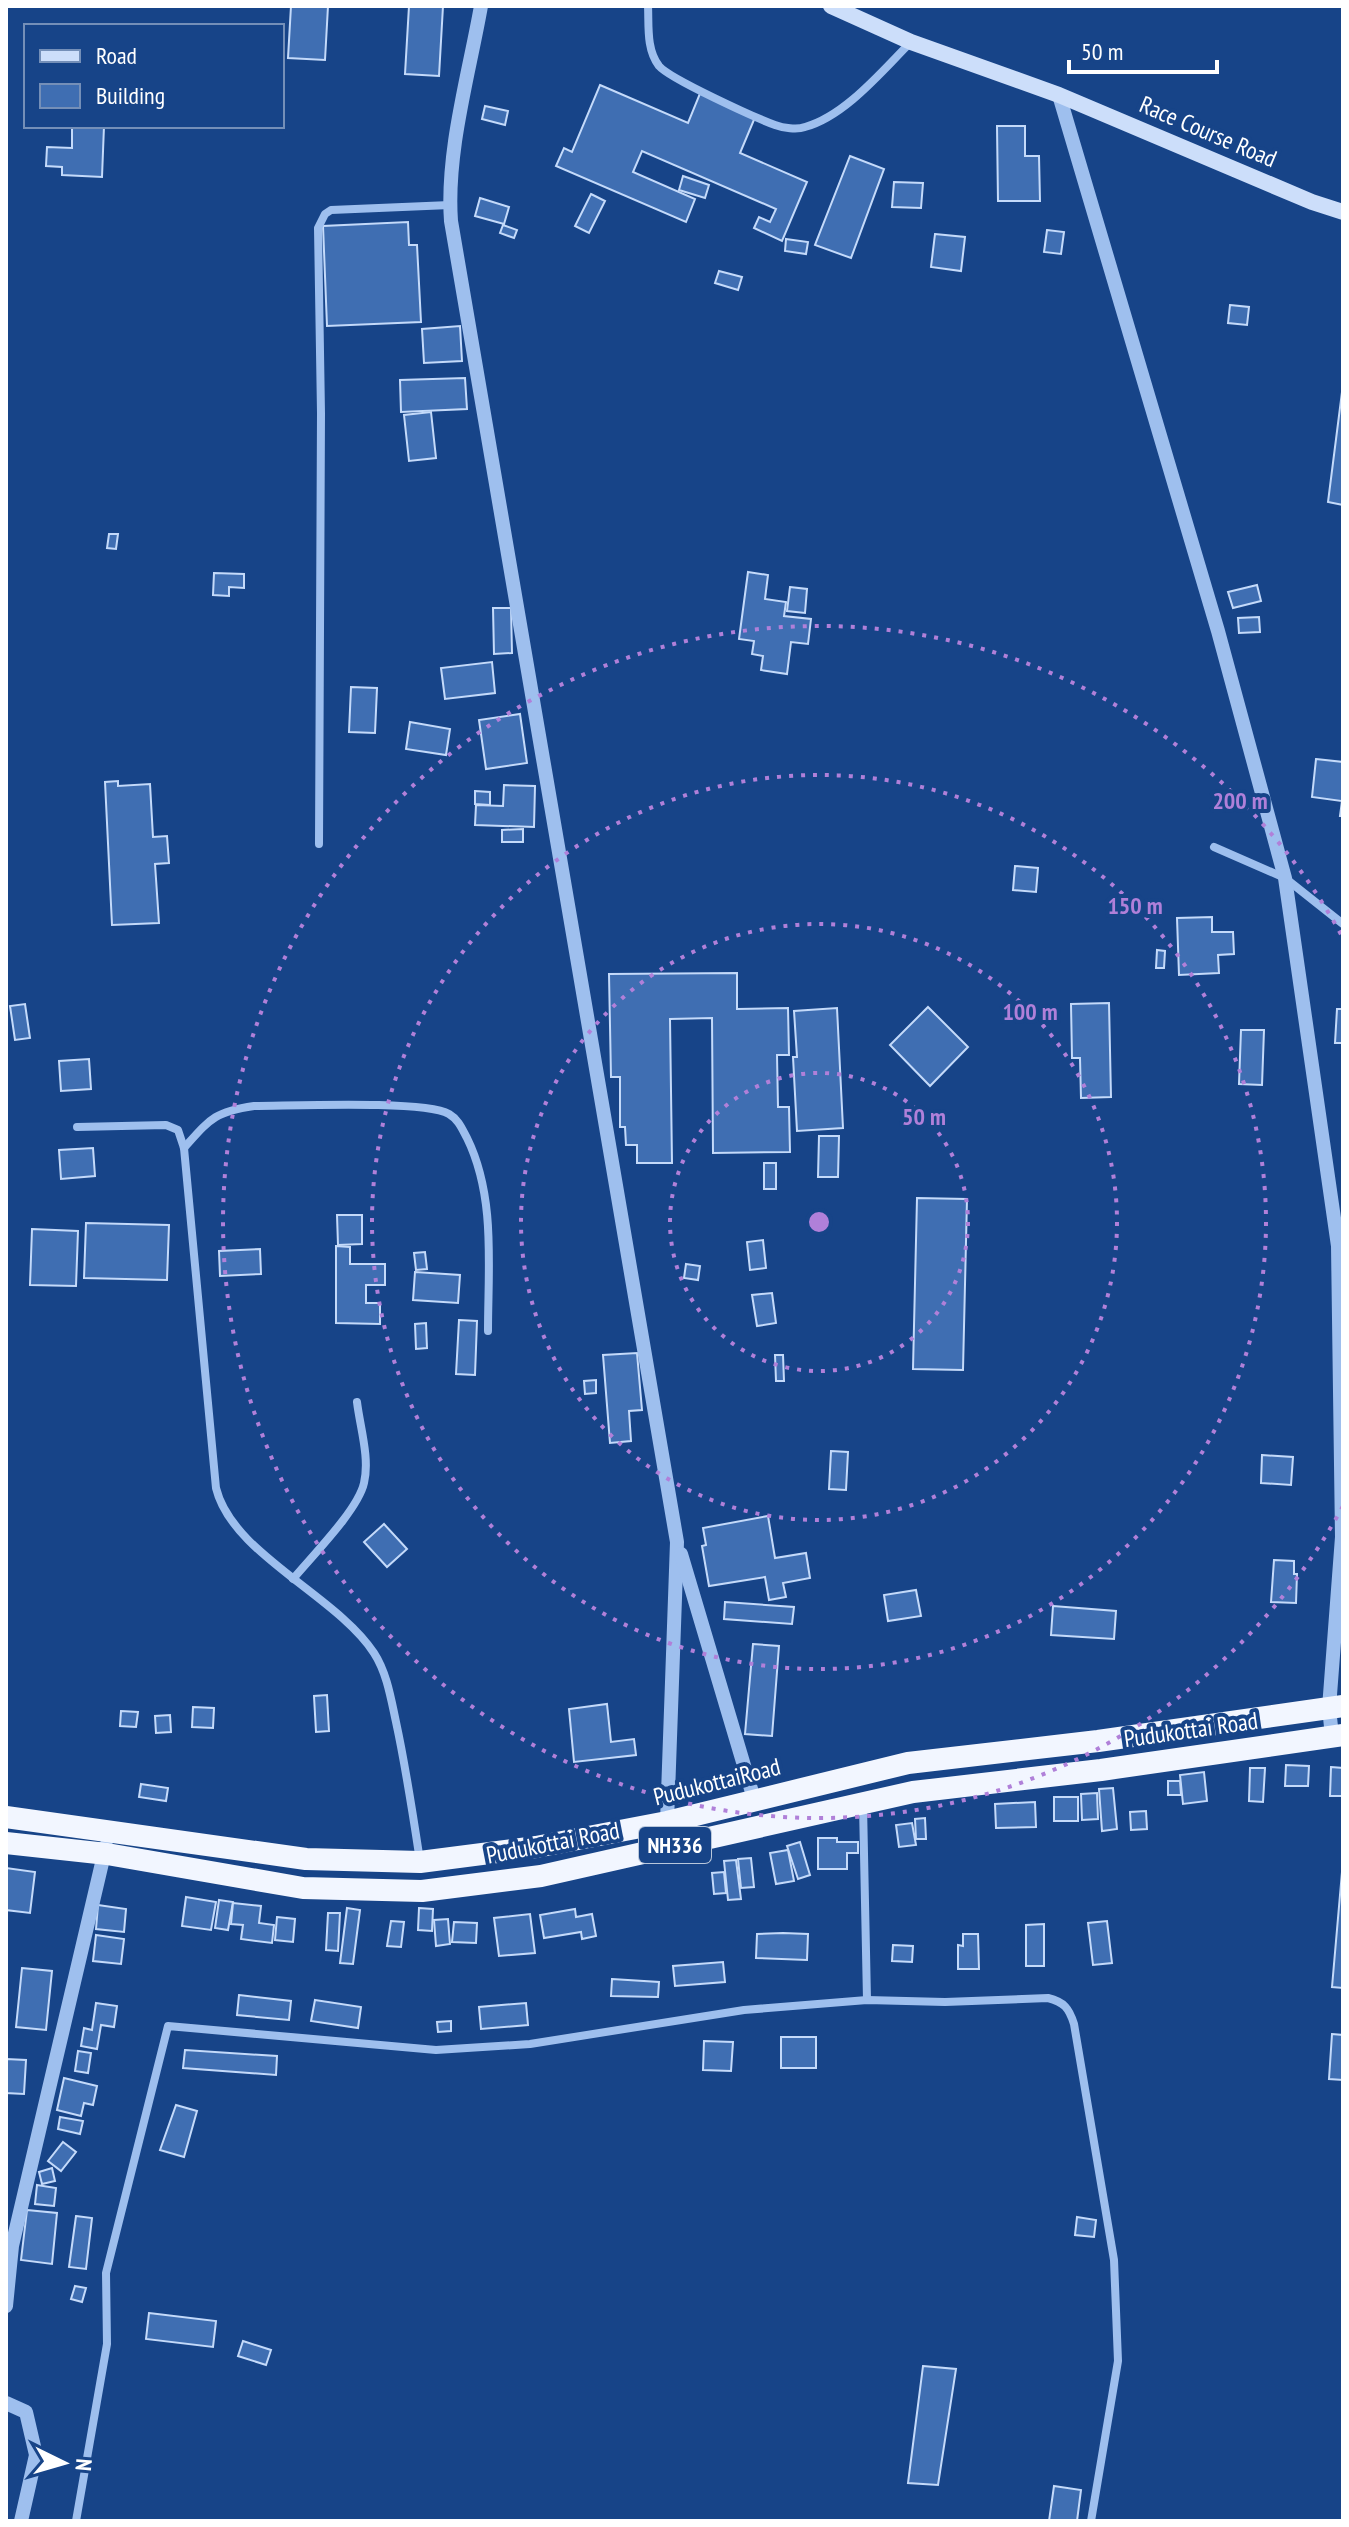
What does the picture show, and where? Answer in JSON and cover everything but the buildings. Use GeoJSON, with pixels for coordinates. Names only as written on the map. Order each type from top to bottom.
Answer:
{"type":"FeatureCollection","features":[{"type":"Feature","properties":{"kind":"highway","name":"PudukottaiRoad"},"geometry":{"type":"LineString","coordinates":[[6,1817],[306,1859],[420,1862],[536,1847],[667,1822],[908,1763],[1098,1741],[1336,1707]]}},
{"type":"Feature","properties":{"kind":"highway","name":"Pudukottai Road"},"geometry":{"type":"LineString","coordinates":[[6,1843],[107,1854],[303,1888],[422,1891],[541,1876],[913,1792],[1101,1770],[1338,1736]]}},
{"type":"Feature","properties":{"kind":"main road","name":"Race Course Road"},"geometry":{"type":"LineString","coordinates":[[831,6],[911,42],[1059,95],[1312,202],[1343,212]]}},
{"type":"Feature","properties":{"kind":"street"},"geometry":{"type":"LineString","coordinates":[[481,6],[455,150],[450,205],[459,273],[677,1542],[754,1799]]}},
{"type":"Feature","properties":{"kind":"street"},"geometry":{"type":"LineString","coordinates":[[648,6],[649,42],[659,65],[675,78],[776,125],[801,129],[819,122],[859,94],[911,42]]}},
{"type":"Feature","properties":{"kind":"street"},"geometry":{"type":"LineString","coordinates":[[1059,95],[1218,631],[1285,878],[1338,1246],[1342,1537],[1336,1707],[1338,1736]]}},
{"type":"Feature","properties":{"kind":"street"},"geometry":{"type":"LineString","coordinates":[[319,844],[321,413],[318,228],[325,214],[331,210],[450,205]]}},
{"type":"Feature","properties":{"kind":"street"},"geometry":{"type":"LineString","coordinates":[[1214,847],[1285,878],[1343,924]]}},
{"type":"Feature","properties":{"kind":"street"},"geometry":{"type":"LineString","coordinates":[[184,1148],[212,1116],[254,1106],[391,1106],[438,1110],[449,1114],[458,1121],[478,1160],[487,1211],[488,1331]]}},
{"type":"Feature","properties":{"kind":"street"},"geometry":{"type":"LineString","coordinates":[[77,1127],[166,1125],[178,1130],[184,1148],[216,1488],[227,1517],[293,1579],[341,1616],[375,1654],[389,1688],[420,1862]]}},
{"type":"Feature","properties":{"kind":"street"},"geometry":{"type":"LineString","coordinates":[[293,1579],[357,1501],[364,1483],[365,1463],[357,1402]]}},
{"type":"Feature","properties":{"kind":"street"},"geometry":{"type":"LineString","coordinates":[[667,1822],[677,1542]]}},
{"type":"Feature","properties":{"kind":"street"},"geometry":{"type":"LineString","coordinates":[[863,1803],[867,2000]]}},
{"type":"Feature","properties":{"kind":"street"},"geometry":{"type":"LineString","coordinates":[[6,2306],[12,2246],[107,1854],[106,1830]]}},
{"type":"Feature","properties":{"kind":"street"},"geometry":{"type":"LineString","coordinates":[[76,2521],[107,2344],[106,2273],[168,2026],[436,2050],[530,2044],[744,2010],[867,2000],[945,2002],[1048,1998],[1061,2001],[1070,2010],[1114,2260],[1118,2361],[1091,2521]]}},
{"type":"Feature","properties":{"kind":"street"},"geometry":{"type":"LineString","coordinates":[[6,2403],[26,2412],[36,2455],[21,2521]]}}]}
